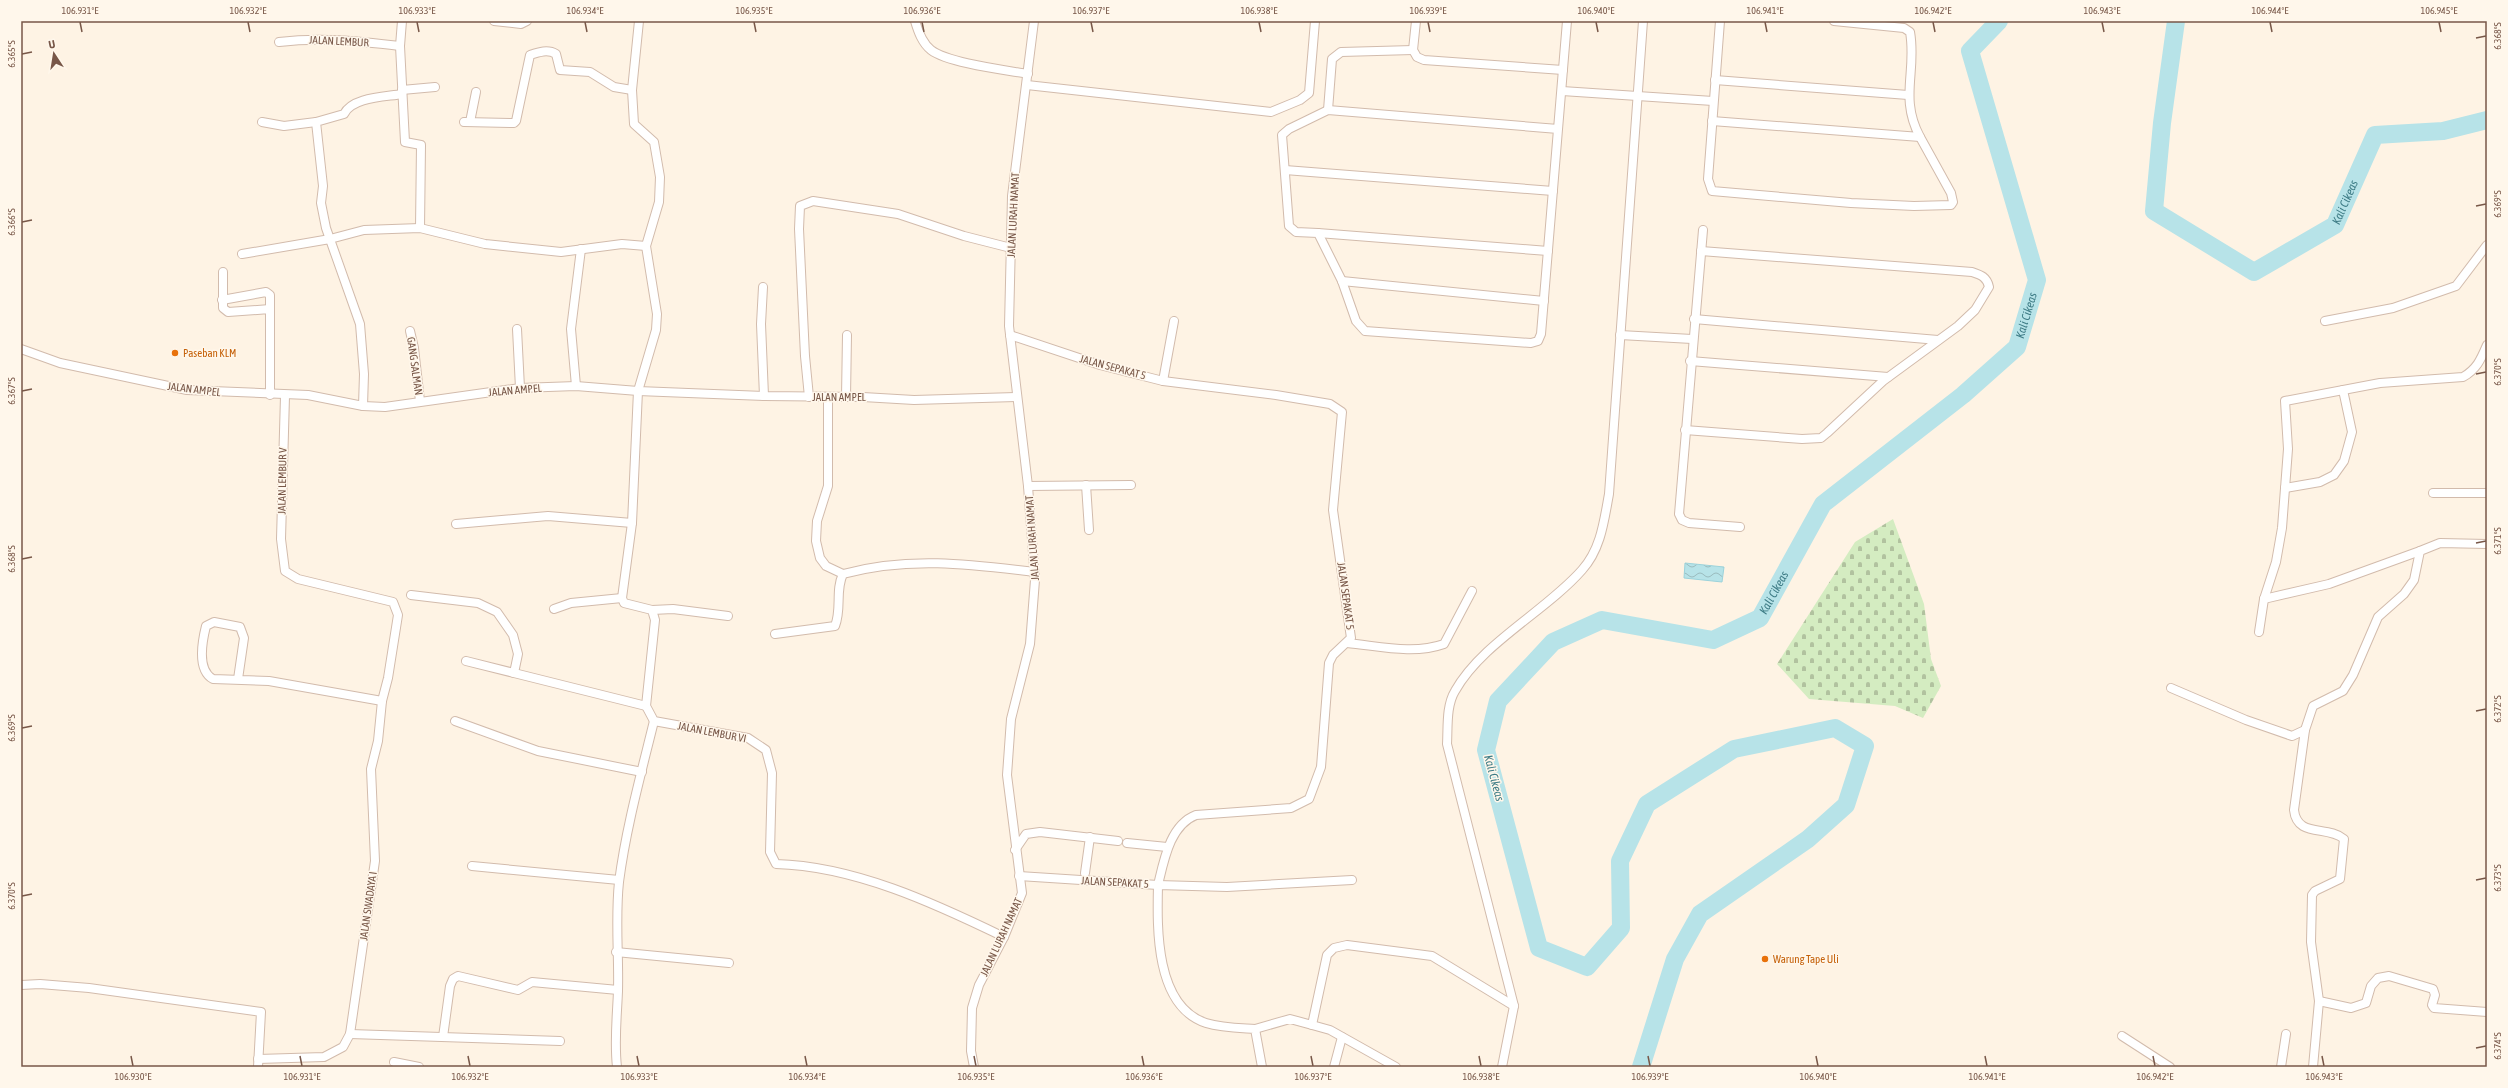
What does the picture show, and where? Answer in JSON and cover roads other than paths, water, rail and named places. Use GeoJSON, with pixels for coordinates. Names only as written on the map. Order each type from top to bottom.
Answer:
{"type":"FeatureCollection","features":[{"type":"Feature","properties":{"kind":"street"},"geometry":{"type":"LineString","coordinates":[[402,21],[400,46],[405,142],[421,145],[420,228]]}},
{"type":"Feature","properties":{"kind":"street"},"geometry":{"type":"LineString","coordinates":[[494,21],[521,24],[527,21]]}},
{"type":"Feature","properties":{"kind":"street"},"geometry":{"type":"LineString","coordinates":[[639,21],[632,90],[634,124],[654,142],[660,177],[659,202],[646,246],[657,314],[656,330],[638,391],[632,522],[622,598],[624,603],[652,610],[673,610],[728,616]]}},
{"type":"Feature","properties":{"kind":"street"},"geometry":{"type":"LineString","coordinates":[[915,21],[921,38],[931,50],[950,58],[1028,74]]}},
{"type":"Feature","properties":{"kind":"street","name":"JALAN LURAH NAMAT"},"geometry":{"type":"LineString","coordinates":[[974,1067],[971,1051],[972,1008],[979,986],[1004,937],[1022,893],[1015,850],[1007,775],[1011,719],[1030,644],[1035,572],[1028,486],[1016,397],[1010,335],[1011,248],[1012,196],[1034,21]]}},
{"type":"Feature","properties":{"kind":"street"},"geometry":{"type":"LineString","coordinates":[[1027,85],[1271,112],[1300,100],[1309,93],[1315,21]]}},
{"type":"Feature","properties":{"kind":"street"},"geometry":{"type":"LineString","coordinates":[[1416,21],[1414,50],[1417,57],[1424,60],[1563,70]]}},
{"type":"Feature","properties":{"kind":"street"},"geometry":{"type":"LineString","coordinates":[[1318,233],[1342,281],[1356,321],[1365,331],[1531,343],[1538,341],[1541,334],[1544,301],[1567,21]]}},
{"type":"Feature","properties":{"kind":"street"},"geometry":{"type":"LineString","coordinates":[[1502,1067],[1514,1006],[1447,744],[1448,709],[1454,691],[1475,664],[1583,570],[1601,537],[1609,494],[1643,21]]}},
{"type":"Feature","properties":{"kind":"street"},"geometry":{"type":"LineString","coordinates":[[1720,21],[1708,179],[1712,191],[1850,203],[1914,206],[1951,205],[1954,202],[1951,193],[1912,123],[1908,95],[1911,50],[1910,32],[1904,28],[1834,21]]}},
{"type":"Feature","properties":{"kind":"street","name":"JALAN LEMBUR"},"geometry":{"type":"LineString","coordinates":[[279,42],[327,38],[400,46]]}},
{"type":"Feature","properties":{"kind":"street"},"geometry":{"type":"LineString","coordinates":[[1328,110],[1332,59],[1336,54],[1341,52],[1414,50]]}},
{"type":"Feature","properties":{"kind":"street"},"geometry":{"type":"LineString","coordinates":[[476,92],[467,122],[516,121],[530,55],[551,51],[556,54],[560,70],[590,72],[614,87],[632,90]]}},
{"type":"Feature","properties":{"kind":"street"},"geometry":{"type":"LineString","coordinates":[[1715,80],[1908,95]]}},
{"type":"Feature","properties":{"kind":"street"},"geometry":{"type":"LineString","coordinates":[[262,122],[284,126],[316,122],[344,114],[346,110],[361,101],[402,92],[435,87]]}},
{"type":"Feature","properties":{"kind":"street"},"geometry":{"type":"LineString","coordinates":[[1562,91],[1713,102]]}},
{"type":"Feature","properties":{"kind":"street"},"geometry":{"type":"LineString","coordinates":[[1548,251],[1296,232],[1289,226],[1282,135],[1289,129],[1328,110],[1558,129]]}},
{"type":"Feature","properties":{"kind":"street"},"geometry":{"type":"LineString","coordinates":[[1712,121],[1920,137]]}},
{"type":"Feature","properties":{"kind":"street"},"geometry":{"type":"LineString","coordinates":[[316,122],[323,186],[320,203],[326,228],[360,324],[364,374],[363,406]]}},
{"type":"Feature","properties":{"kind":"street"},"geometry":{"type":"LineString","coordinates":[[1285,170],[1553,191]]}},
{"type":"Feature","properties":{"kind":"street"},"geometry":{"type":"LineString","coordinates":[[809,397],[804,341],[799,229],[800,206],[803,203],[813,201],[892,213],[984,242],[1011,248]]}},
{"type":"Feature","properties":{"kind":"street"},"geometry":{"type":"LineString","coordinates":[[242,254],[330,239],[364,230],[420,228],[485,244],[561,252],[622,244],[646,246]]}},
{"type":"Feature","properties":{"kind":"street"},"geometry":{"type":"LineString","coordinates":[[1703,230],[1690,361],[1679,514],[1682,520],[1689,523],[1740,527]]}},
{"type":"Feature","properties":{"kind":"street"},"geometry":{"type":"LineString","coordinates":[[2325,321],[2393,308],[2456,286],[2487,245]]}},
{"type":"Feature","properties":{"kind":"street"},"geometry":{"type":"LineString","coordinates":[[576,386],[572,329],[581,249]]}},
{"type":"Feature","properties":{"kind":"street"},"geometry":{"type":"LineString","coordinates":[[1685,430],[1802,439],[1821,438],[1888,377],[1975,310],[1989,287],[1987,280],[1983,276],[1972,272],[1701,251]]}},
{"type":"Feature","properties":{"kind":"street"},"geometry":{"type":"LineString","coordinates":[[223,272],[222,300],[223,308],[228,312],[270,309]]}},
{"type":"Feature","properties":{"kind":"street"},"geometry":{"type":"LineString","coordinates":[[1342,281],[1544,301]]}},
{"type":"Feature","properties":{"kind":"street"},"geometry":{"type":"LineString","coordinates":[[763,287],[761,324],[764,396]]}},
{"type":"Feature","properties":{"kind":"street"},"geometry":{"type":"LineString","coordinates":[[222,300],[266,292],[270,295],[270,395]]}},
{"type":"Feature","properties":{"kind":"street"},"geometry":{"type":"LineString","coordinates":[[1694,319],[1938,340]]}},
{"type":"Feature","properties":{"kind":"street"},"geometry":{"type":"LineString","coordinates":[[1163,381],[1174,321]]}},
{"type":"Feature","properties":{"kind":"street"},"geometry":{"type":"LineString","coordinates":[[517,329],[520,388]]}},
{"type":"Feature","properties":{"kind":"street","name":"GANG SALMAN"},"geometry":{"type":"LineString","coordinates":[[410,331],[414,348],[420,401]]}},
{"type":"Feature","properties":{"kind":"street"},"geometry":{"type":"LineString","coordinates":[[846,397],[847,335]]}},
{"type":"Feature","properties":{"kind":"street","name":"JALAN SEPAKAT 5"},"geometry":{"type":"LineString","coordinates":[[1010,335],[1100,365],[1163,381],[1292,397],[1330,404],[1342,412],[1334,510],[1351,638],[1333,655],[1329,663],[1321,768],[1309,799],[1291,808],[1196,815],[1187,818],[1168,847],[1158,885],[1019,876]]}},
{"type":"Feature","properties":{"kind":"street"},"geometry":{"type":"LineString","coordinates":[[1620,335],[1692,339]]}},
{"type":"Feature","properties":{"kind":"street"},"geometry":{"type":"LineString","coordinates":[[2259,632],[2264,599],[2276,562],[2285,488],[2288,437],[2285,402],[2343,390],[2407,380],[2463,377],[2473,372],[2479,364],[2487,345]]}},
{"type":"Feature","properties":{"kind":"street","name":"JALAN AMPEL"},"geometry":{"type":"LineString","coordinates":[[21,349],[60,363],[188,390],[285,396],[308,395],[363,406],[385,406],[520,388],[576,386],[638,391],[914,400],[1016,397]]}},
{"type":"Feature","properties":{"kind":"street"},"geometry":{"type":"LineString","coordinates":[[1690,361],[1888,377]]}},
{"type":"Feature","properties":{"kind":"street"},"geometry":{"type":"LineString","coordinates":[[2285,488],[2320,482],[2334,475],[2344,461],[2352,432],[2343,390]]}},
{"type":"Feature","properties":{"kind":"street","name":"JALAN LEMBUR V"},"geometry":{"type":"LineString","coordinates":[[284,566],[281,539],[285,396]]}},
{"type":"Feature","properties":{"kind":"street"},"geometry":{"type":"LineString","coordinates":[[828,397],[828,486],[817,521],[816,541],[820,558],[826,566],[843,574],[866,567],[921,562],[957,563],[1035,572]]}},
{"type":"Feature","properties":{"kind":"street"},"geometry":{"type":"LineString","coordinates":[[1086,485],[1089,530]]}},
{"type":"Feature","properties":{"kind":"street"},"geometry":{"type":"LineString","coordinates":[[1028,486],[1131,485]]}},
{"type":"Feature","properties":{"kind":"street"},"geometry":{"type":"LineString","coordinates":[[2433,493],[2487,493]]}},
{"type":"Feature","properties":{"kind":"street"},"geometry":{"type":"LineString","coordinates":[[456,524],[548,516],[632,522]]}},
{"type":"Feature","properties":{"kind":"street"},"geometry":{"type":"LineString","coordinates":[[2264,599],[2328,584],[2440,543],[2487,544]]}},
{"type":"Feature","properties":{"kind":"street"},"geometry":{"type":"LineString","coordinates":[[2313,1067],[2319,1001],[2311,942],[2312,895],[2315,891],[2340,879],[2345,849],[2344,839],[2339,835],[2301,826],[2295,819],[2294,810],[2305,730],[2313,706],[2343,691],[2353,675],[2378,618],[2404,594],[2414,580],[2420,551]]}},
{"type":"Feature","properties":{"kind":"street","name":"JALAN SWADAYA I"},"geometry":{"type":"LineString","coordinates":[[258,1063],[324,1057],[343,1047],[350,1034],[375,861],[371,769],[378,741],[382,701],[388,678],[398,615],[393,602],[298,579],[289,575],[284,566]]}},
{"type":"Feature","properties":{"kind":"street"},"geometry":{"type":"LineString","coordinates":[[775,634],[835,626],[838,619],[839,582],[843,574]]}},
{"type":"Feature","properties":{"kind":"street"},"geometry":{"type":"LineString","coordinates":[[1347,643],[1411,650],[1429,650],[1444,644],[1472,591]]}},
{"type":"Feature","properties":{"kind":"street"},"geometry":{"type":"LineString","coordinates":[[411,595],[478,603],[497,612],[513,635],[518,654],[514,673]]}},
{"type":"Feature","properties":{"kind":"street"},"geometry":{"type":"LineString","coordinates":[[554,609],[571,603],[622,598]]}},
{"type":"Feature","properties":{"kind":"street"},"geometry":{"type":"LineString","coordinates":[[617,1067],[614,1040],[618,990],[616,923],[619,880],[654,721],[646,706],[655,620],[652,610]]}},
{"type":"Feature","properties":{"kind":"street"},"geometry":{"type":"LineString","coordinates":[[238,679],[244,638],[240,627],[214,622],[206,626],[203,668],[207,676],[213,679],[269,680],[382,701]]}},
{"type":"Feature","properties":{"kind":"street"},"geometry":{"type":"LineString","coordinates":[[466,660],[646,706]]}},
{"type":"Feature","properties":{"kind":"street"},"geometry":{"type":"LineString","coordinates":[[2171,688],[2246,720],[2292,736],[2305,730]]}},
{"type":"Feature","properties":{"kind":"street"},"geometry":{"type":"LineString","coordinates":[[455,721],[538,751],[642,772]]}},
{"type":"Feature","properties":{"kind":"street","name":"JALAN LEMBUR VI"},"geometry":{"type":"LineString","coordinates":[[654,721],[748,738],[766,750],[772,773],[770,852],[776,864],[804,865],[841,874],[935,903],[1004,937]]}},
{"type":"Feature","properties":{"kind":"street"},"geometry":{"type":"LineString","coordinates":[[1015,850],[1026,834],[1033,832],[1118,841]]}},
{"type":"Feature","properties":{"kind":"street"},"geometry":{"type":"LineString","coordinates":[[1085,873],[1090,837]]}},
{"type":"Feature","properties":{"kind":"street"},"geometry":{"type":"LineString","coordinates":[[1127,843],[1168,847]]}},
{"type":"Feature","properties":{"kind":"street"},"geometry":{"type":"LineString","coordinates":[[472,866],[619,880]]}},
{"type":"Feature","properties":{"kind":"street"},"geometry":{"type":"LineString","coordinates":[[1352,880],[1227,888],[1158,885],[1157,924],[1166,976],[1175,1000],[1188,1013],[1205,1022],[1224,1027],[1255,1029],[1290,1019],[1330,1030],[1396,1067]]}},
{"type":"Feature","properties":{"kind":"street"},"geometry":{"type":"LineString","coordinates":[[1312,1025],[1327,955],[1334,948],[1347,945],[1432,956],[1514,1006]]}},
{"type":"Feature","properties":{"kind":"street"},"geometry":{"type":"LineString","coordinates":[[616,952],[729,963]]}},
{"type":"Feature","properties":{"kind":"street"},"geometry":{"type":"LineString","coordinates":[[443,1037],[450,986],[453,979],[458,976],[518,990],[532,982],[618,990]]}},
{"type":"Feature","properties":{"kind":"street"},"geometry":{"type":"LineString","coordinates":[[2319,1001],[2351,1008],[2366,1003],[2371,986],[2378,978],[2389,976],[2433,989],[2435,995],[2432,1005],[2434,1008],[2487,1012]]}},
{"type":"Feature","properties":{"kind":"street"},"geometry":{"type":"LineString","coordinates":[[21,985],[40,984],[89,988],[261,1012],[258,1063]]}},
{"type":"Feature","properties":{"kind":"street"},"geometry":{"type":"LineString","coordinates":[[1255,1029],[1262,1067]]}},
{"type":"Feature","properties":{"kind":"street"},"geometry":{"type":"LineString","coordinates":[[350,1034],[560,1041]]}},
{"type":"Feature","properties":{"kind":"street"},"geometry":{"type":"LineString","coordinates":[[2281,1067],[2286,1034]]}},
{"type":"Feature","properties":{"kind":"street"},"geometry":{"type":"LineString","coordinates":[[1334,1067],[1342,1036]]}},
{"type":"Feature","properties":{"kind":"street"},"geometry":{"type":"LineString","coordinates":[[2122,1036],[2170,1067]]}},
{"type":"Feature","properties":{"kind":"street"},"geometry":{"type":"LineString","coordinates":[[394,1062],[419,1067]]}},
{"type":"Feature","properties":{"kind":"water"},"geometry":{"type":"Polygon","coordinates":[[[1685,563],[1724,567],[1722,582],[1684,578],[1685,563]]]}},
{"type":"Feature","properties":{"kind":"waterway","name":"Kali Cikeas"},"geometry":{"type":"LineString","coordinates":[[1641,1067],[1675,959],[1700,914],[1808,839],[1846,805],[1865,746],[1835,728],[1734,749],[1647,804],[1620,861],[1621,928],[1587,967],[1539,948],[1486,750],[1498,701],[1553,642],[1602,620],[1713,640],[1760,618],[1823,504],[1963,395],[2017,347],[2037,280],[1970,51],[1999,21]]}},
{"type":"Feature","properties":{"kind":"waterway","name":"Kali Cikeas"},"geometry":{"type":"LineString","coordinates":[[2176,21],[2162,123],[2154,211],[2254,272],[2335,225],[2375,135],[2443,131],[2487,120]]}},
{"type":"Feature","properties":{"kind":"place","name":"Paseban KLM"},"geometry":{"type":"Point","coordinates":[175,353]}},
{"type":"Feature","properties":{"kind":"place","name":"Warung Tape Uli"},"geometry":{"type":"Point","coordinates":[1765,959]}}]}
